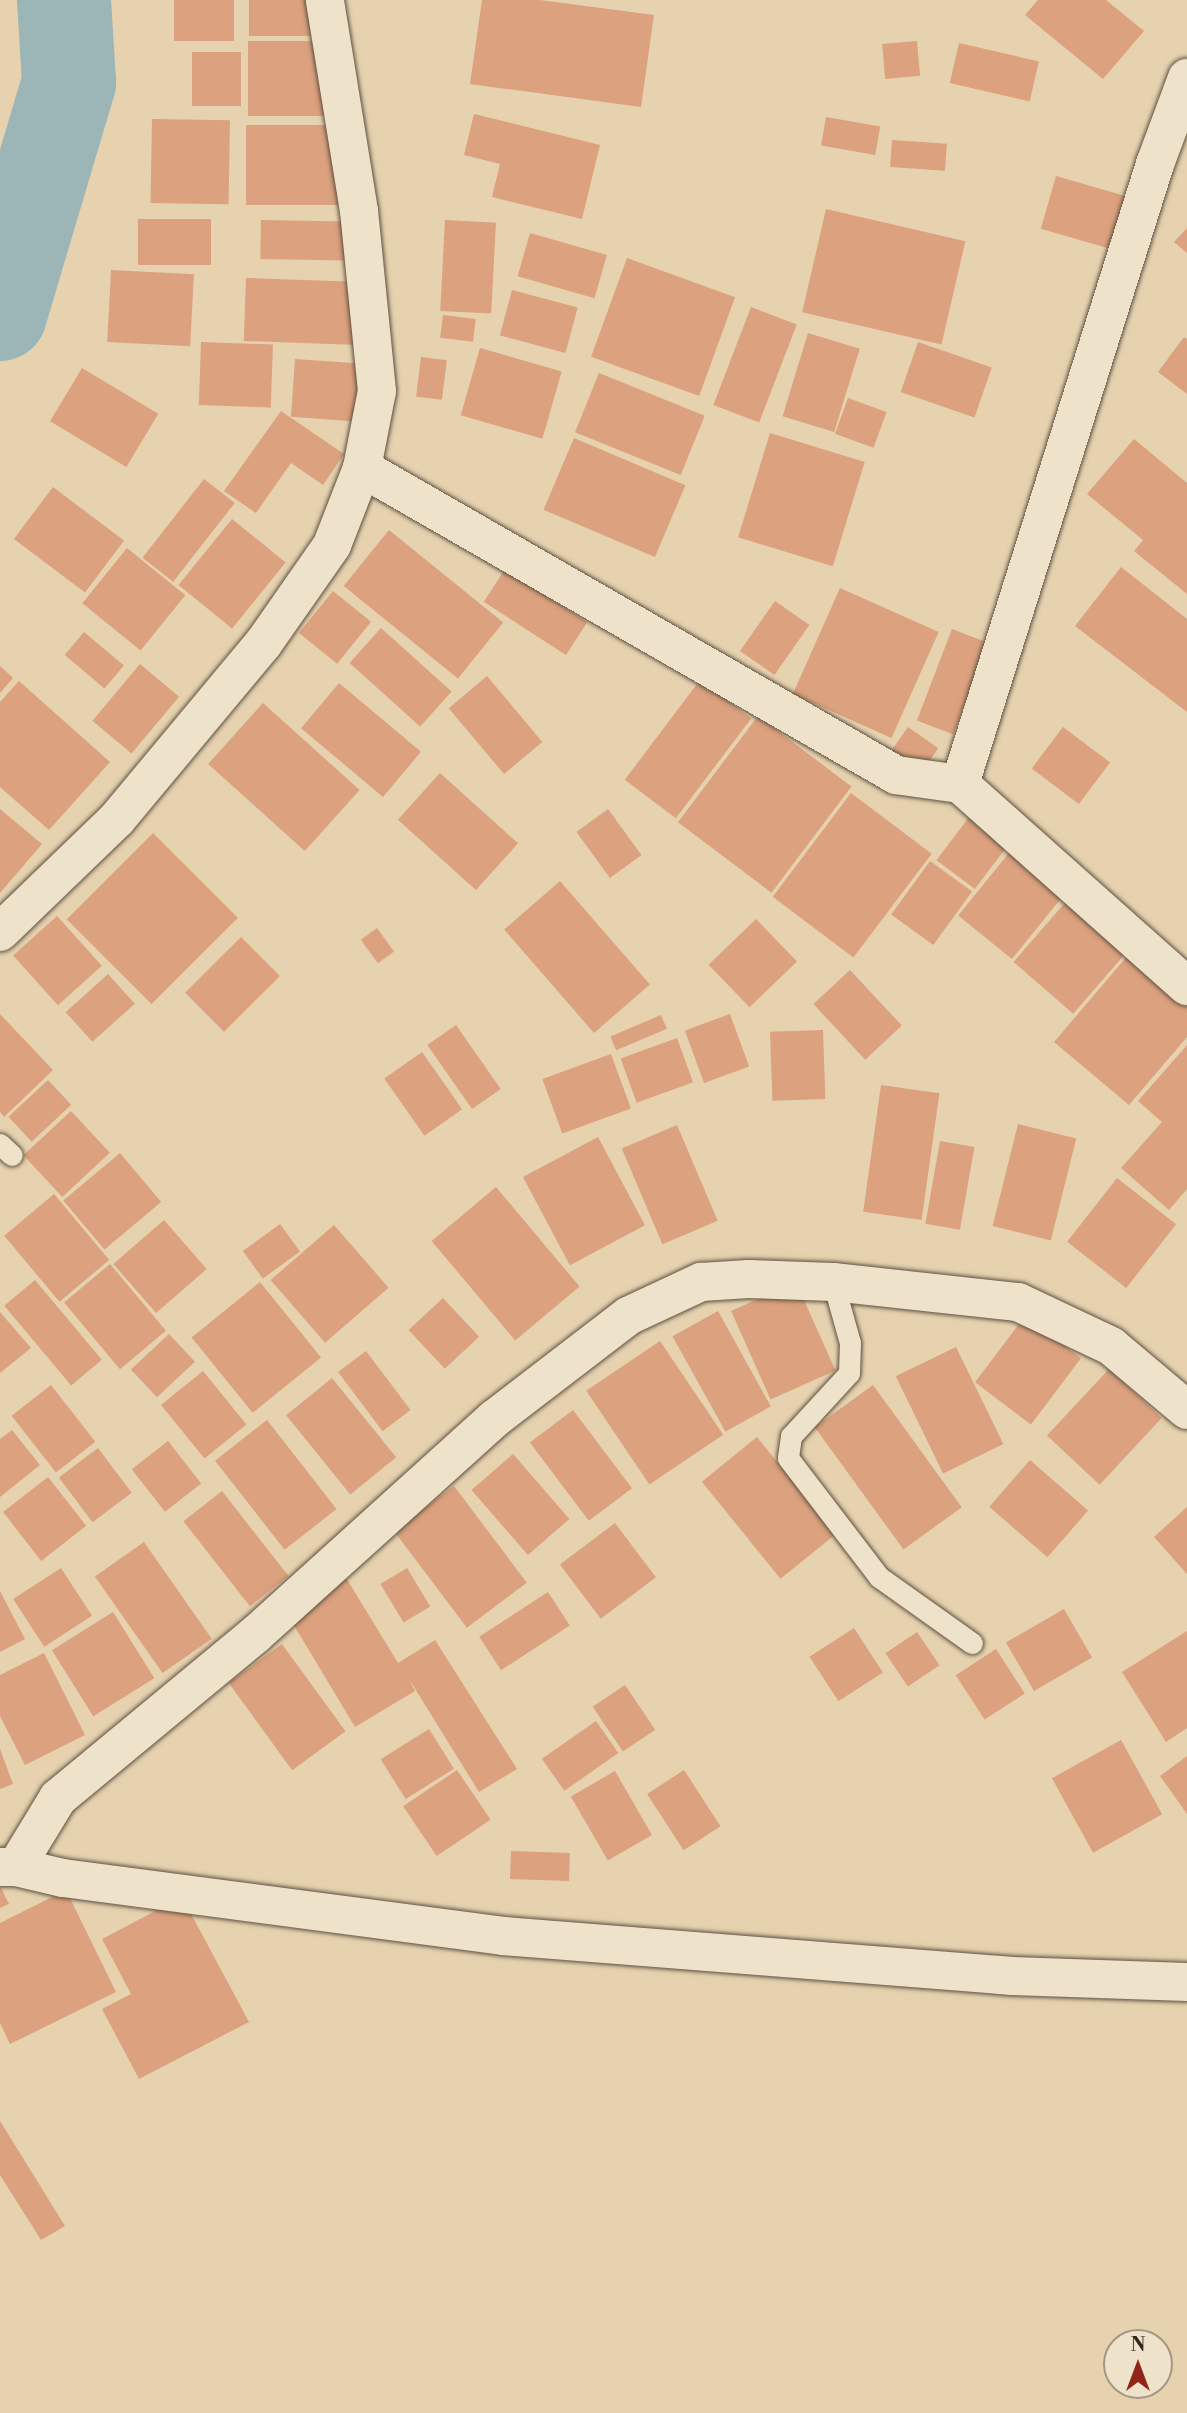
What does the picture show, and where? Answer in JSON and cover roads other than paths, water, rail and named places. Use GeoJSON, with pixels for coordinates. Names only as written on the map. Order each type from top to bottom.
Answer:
{"type":"FeatureCollection","features":[{"type":"Feature","properties":{"kind":"street"},"geometry":{"type":"LineString","coordinates":[[0,932],[117,819],[263,644],[331,545],[362,468],[377,391],[359,211],[325,0]]}},
{"type":"Feature","properties":{"kind":"street"},"geometry":{"type":"LineString","coordinates":[[960,784],[1146,189],[1187,78]]}},
{"type":"Feature","properties":{"kind":"street"},"geometry":{"type":"LineString","coordinates":[[362,468],[896,775],[960,784],[1187,986]]}},
{"type":"Feature","properties":{"kind":"street"},"geometry":{"type":"LineString","coordinates":[[1187,1410],[1111,1346],[1018,1302],[833,1282],[701,1282],[628,1316],[588,1344],[494,1419],[255,1635],[58,1798],[8,1867],[63,1878],[503,1936],[1012,1976],[1187,1982]]}},
{"type":"Feature","properties":{"kind":"lane"},"geometry":{"type":"LineString","coordinates":[[833,1282],[850,1343],[849,1373],[791,1436],[788,1458],[879,1577],[972,1643]]}},
{"type":"Feature","properties":{"kind":"waterway"},"geometry":{"type":"LineString","coordinates":[[0,314],[69,82],[64,0]]}}]}
